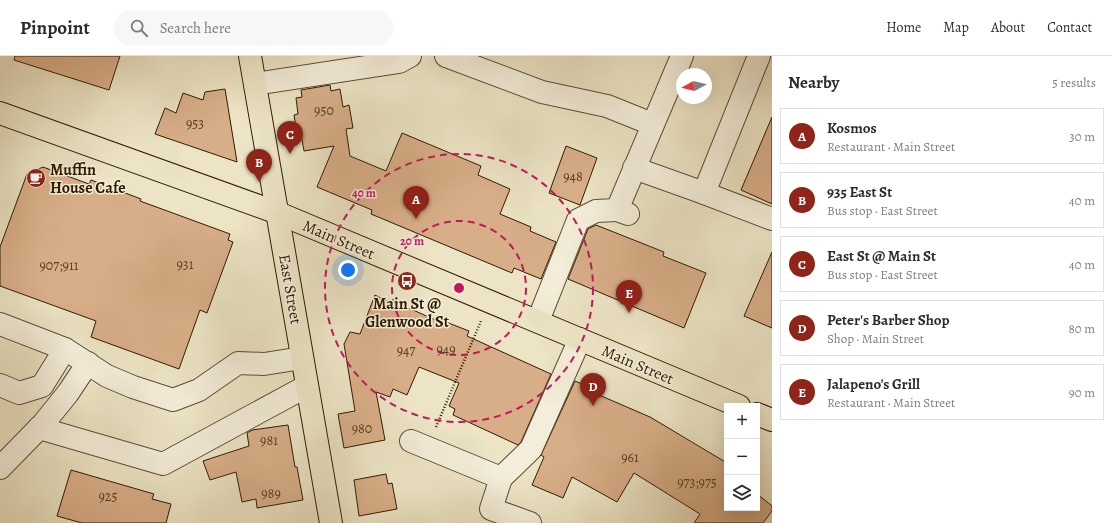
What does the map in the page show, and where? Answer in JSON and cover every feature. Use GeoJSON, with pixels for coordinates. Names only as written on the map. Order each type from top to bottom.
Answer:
{"type":"FeatureCollection","features":[{"type":"Feature","properties":{"kind":"main road","name":"East Street"},"geometry":{"type":"LineString","coordinates":[[250,56],[331,523]]}},
{"type":"Feature","properties":{"kind":"main road","name":"Main Street"},"geometry":{"type":"LineString","coordinates":[[0,115],[278,213],[732,403]]}},
{"type":"Feature","properties":{"kind":"main road"},"geometry":{"type":"LineString","coordinates":[[760,415],[772,420]]}},
{"type":"Feature","properties":{"kind":"lane"},"geometry":{"type":"LineString","coordinates":[[255,84],[399,62],[410,56]]}},
{"type":"Feature","properties":{"kind":"lane"},"geometry":{"type":"LineString","coordinates":[[446,56],[542,92],[607,106],[652,124]]}},
{"type":"Feature","properties":{"kind":"lane"},"geometry":{"type":"LineString","coordinates":[[538,321],[578,220],[596,211],[622,212],[634,168],[682,56]]}},
{"type":"Feature","properties":{"kind":"lane"},"geometry":{"type":"LineString","coordinates":[[704,192],[759,56]]}},
{"type":"Feature","properties":{"kind":"lane"},"geometry":{"type":"LineString","coordinates":[[634,168],[704,192],[772,219]]}},
{"type":"Feature","properties":{"kind":"lane"},"geometry":{"type":"LineString","coordinates":[[0,324],[65,348],[107,376],[132,387],[173,400],[199,390],[238,363],[264,364],[302,358]]}},
{"type":"Feature","properties":{"kind":"lane"},"geometry":{"type":"LineString","coordinates":[[530,523],[489,516],[501,478],[531,449],[580,340]]}},
{"type":"Feature","properties":{"kind":"lane"},"geometry":{"type":"LineString","coordinates":[[0,385],[19,393],[42,386],[65,348]]}},
{"type":"Feature","properties":{"kind":"lane"},"geometry":{"type":"LineString","coordinates":[[0,468],[39,428],[68,393],[88,364]]}},
{"type":"Feature","properties":{"kind":"lane"},"geometry":{"type":"LineString","coordinates":[[39,428],[163,464],[307,386]]}},
{"type":"Feature","properties":{"kind":"lane"},"geometry":{"type":"LineString","coordinates":[[419,444],[501,478]]}},
{"type":"Feature","properties":{"kind":"path"},"geometry":{"type":"LineString","coordinates":[[419,444],[489,302]]}},
{"type":"Feature","properties":{"kind":"building"},"geometry":{"type":"Polygon","coordinates":[[[15,56],[120,56],[109,90],[14,60],[15,56]]]}},
{"type":"Feature","properties":{"kind":"building"},"geometry":{"type":"Polygon","coordinates":[[[330,85],[331,91],[340,89],[343,107],[349,105],[353,128],[346,129],[350,156],[386,171],[402,133],[481,166],[478,175],[510,189],[500,214],[531,227],[530,231],[556,242],[541,279],[514,268],[512,273],[371,214],[372,210],[317,187],[334,146],[304,151],[301,134],[297,135],[294,115],[298,114],[296,98],[302,97],[301,90],[330,85]]]}},
{"type":"Feature","properties":{"kind":"building"},"geometry":{"type":"Polygon","coordinates":[[[225,89],[237,162],[155,134],[165,108],[176,113],[183,93],[203,100],[205,92],[225,89]]]}},
{"type":"Feature","properties":{"kind":"building"},"geometry":{"type":"Polygon","coordinates":[[[772,117],[772,204],[741,190],[772,117]]]}},
{"type":"Feature","properties":{"kind":"building"},"geometry":{"type":"Polygon","coordinates":[[[566,146],[597,158],[580,205],[549,193],[566,146]]]}},
{"type":"Feature","properties":{"kind":"building"},"geometry":{"type":"Polygon","coordinates":[[[43,167],[89,184],[91,180],[141,199],[140,201],[230,234],[228,240],[233,242],[207,313],[200,310],[179,369],[91,337],[96,321],[0,286],[0,247],[27,174],[43,167]]]}},
{"type":"Feature","properties":{"kind":"building"},"geometry":{"type":"Polygon","coordinates":[[[596,225],[664,252],[663,256],[706,273],[684,328],[568,279],[588,229],[596,225]]]}},
{"type":"Feature","properties":{"kind":"building"},"geometry":{"type":"Polygon","coordinates":[[[772,252],[772,328],[744,316],[772,252]]]}},
{"type":"Feature","properties":{"kind":"building"},"geometry":{"type":"Polygon","coordinates":[[[375,295],[403,309],[404,306],[440,322],[441,320],[469,331],[467,336],[551,374],[521,442],[518,445],[453,415],[455,409],[449,406],[459,383],[419,367],[407,395],[393,389],[390,397],[376,392],[385,440],[344,448],[338,414],[355,411],[344,344],[350,332],[360,334],[375,295]]]}},
{"type":"Feature","properties":{"kind":"building"},"geometry":{"type":"Polygon","coordinates":[[[575,381],[600,392],[599,395],[650,417],[724,461],[724,511],[760,511],[760,496],[772,506],[772,511],[763,523],[694,523],[700,514],[634,473],[617,502],[572,477],[563,498],[532,485],[544,457],[541,455],[575,381]]]}},
{"type":"Feature","properties":{"kind":"building"},"geometry":{"type":"Polygon","coordinates":[[[288,425],[295,467],[297,467],[303,500],[257,508],[256,499],[242,502],[236,472],[210,480],[203,461],[249,446],[247,433],[252,430],[288,425]]]}},
{"type":"Feature","properties":{"kind":"building"},"geometry":{"type":"Polygon","coordinates":[[[71,470],[154,494],[152,499],[171,504],[166,523],[82,523],[57,516],[71,470]]]}},
{"type":"Feature","properties":{"kind":"building"},"geometry":{"type":"Polygon","coordinates":[[[386,474],[388,484],[392,483],[397,509],[359,516],[354,480],[386,474]]]}},
{"type":"Feature","properties":{"kind":"place","name":"East St @ Main St"},"geometry":{"type":"Point","coordinates":[290,154]}},
{"type":"Feature","properties":{"kind":"place","name":"Muffin House Cafe"},"geometry":{"type":"Point","coordinates":[36,178]}},
{"type":"Feature","properties":{"kind":"place","name":"935 East St"},"geometry":{"type":"Point","coordinates":[259,182]}},
{"type":"Feature","properties":{"kind":"place","name":"Kosmos"},"geometry":{"type":"Point","coordinates":[416,219]}},
{"type":"Feature","properties":{"kind":"place","name":"Main St @ Glenwood St"},"geometry":{"type":"Point","coordinates":[407,281]}},
{"type":"Feature","properties":{"kind":"place","name":"Jalapeno's Grill"},"geometry":{"type":"Point","coordinates":[629,313]}},
{"type":"Feature","properties":{"kind":"place","name":"Peter's Barber Shop"},"geometry":{"type":"Point","coordinates":[593,406]}}]}
